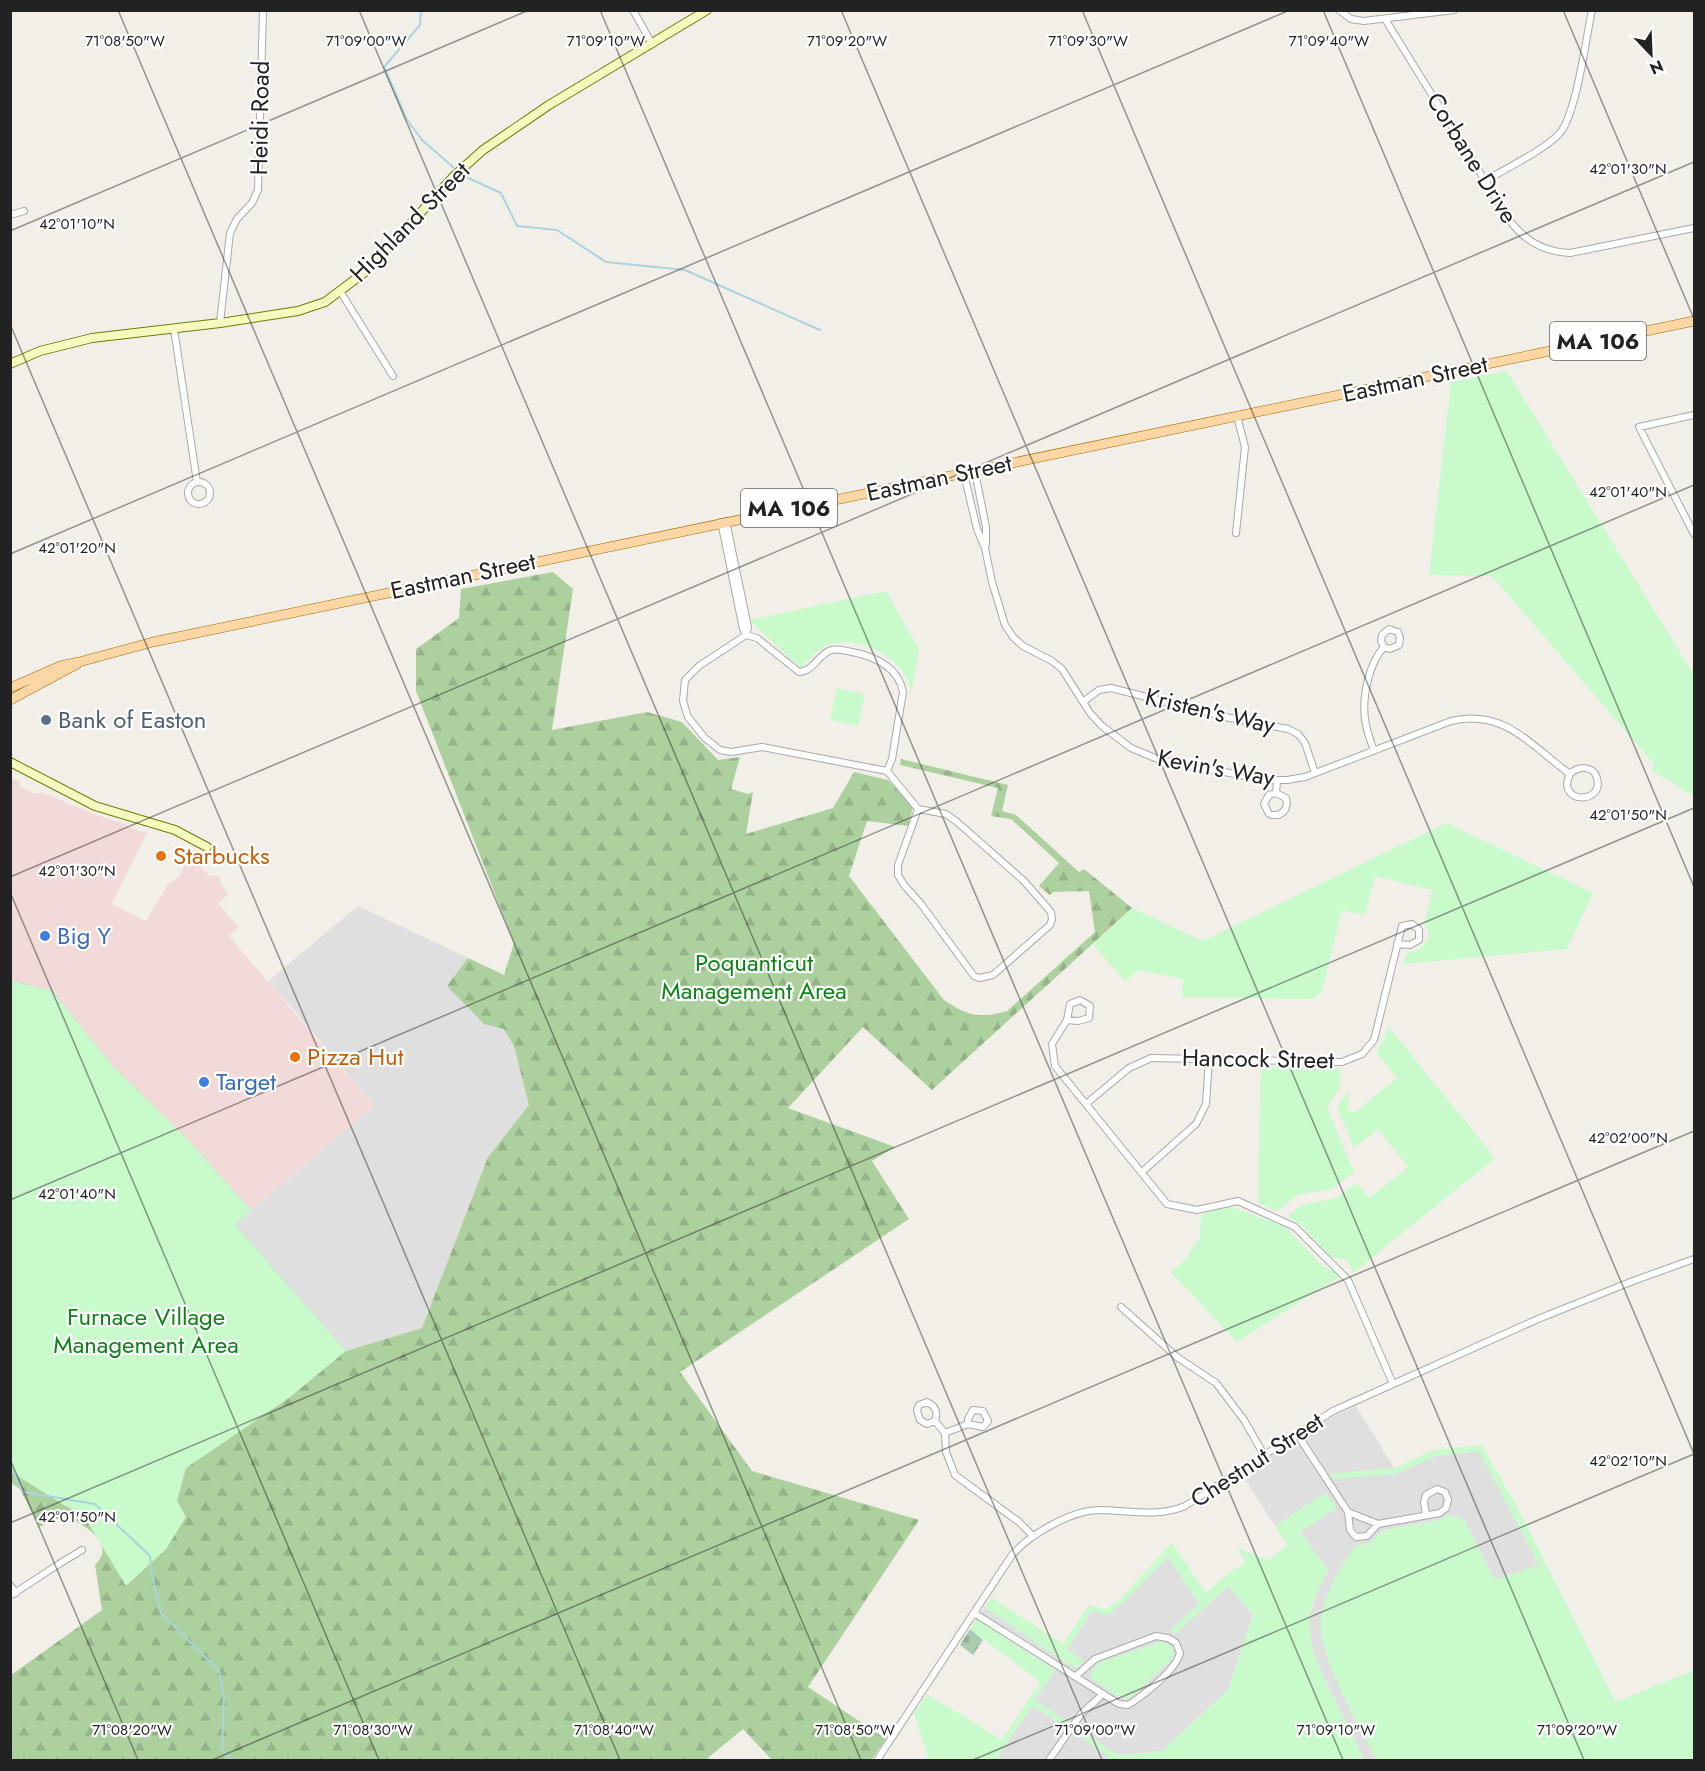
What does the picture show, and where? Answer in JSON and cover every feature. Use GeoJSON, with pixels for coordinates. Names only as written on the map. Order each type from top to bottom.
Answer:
{"type":"FeatureCollection","features":[{"type":"Feature","properties":{"kind":"main road","name":"Eastman Street"},"geometry":{"type":"LineString","coordinates":[[10,688],[51,669],[147,643],[1695,321]]}},
{"type":"Feature","properties":{"kind":"main road","name":"Eastman Street"},"geometry":{"type":"LineString","coordinates":[[10,700],[62,674],[79,662]]}},
{"type":"Feature","properties":{"kind":"street","name":"Heidi Road"},"geometry":{"type":"LineString","coordinates":[[220,323],[230,233],[237,219],[252,203],[258,190],[263,10]]}},
{"type":"Feature","properties":{"kind":"street"},"geometry":{"type":"LineString","coordinates":[[633,10],[652,44]]}},
{"type":"Feature","properties":{"kind":"street","name":"Highland Street"},"geometry":{"type":"LineString","coordinates":[[10,364],[40,351],[92,338],[298,312],[325,302],[369,269],[472,158],[549,105],[707,10]]}},
{"type":"Feature","properties":{"kind":"street"},"geometry":{"type":"LineString","coordinates":[[1339,10],[1358,21],[1454,10]]}},
{"type":"Feature","properties":{"kind":"street"},"geometry":{"type":"LineString","coordinates":[[1485,182],[1551,142],[1564,129],[1572,108],[1592,10]]}},
{"type":"Feature","properties":{"kind":"street","name":"Corbane Drive"},"geometry":{"type":"LineString","coordinates":[[1386,19],[1516,229],[1535,243],[1553,251],[1580,252],[1695,228]]}},
{"type":"Feature","properties":{"kind":"street"},"geometry":{"type":"LineString","coordinates":[[10,215],[24,211]]}},
{"type":"Feature","properties":{"kind":"street"},"geometry":{"type":"LineString","coordinates":[[340,291],[393,376]]}},
{"type":"Feature","properties":{"kind":"street"},"geometry":{"type":"LineString","coordinates":[[174,329],[198,482]]}},
{"type":"Feature","properties":{"kind":"street"},"geometry":{"type":"LineString","coordinates":[[1695,415],[1639,427],[1695,534]]}},
{"type":"Feature","properties":{"kind":"street"},"geometry":{"type":"LineString","coordinates":[[1236,533],[1245,447],[1237,416]]}},
{"type":"Feature","properties":{"kind":"street","name":"Kevin's Way"},"geometry":{"type":"LineString","coordinates":[[975,472],[986,526],[986,548],[992,582],[1005,626],[1023,646],[1052,661],[1062,669],[1095,718],[1110,733],[1131,748],[1149,756],[1257,779],[1277,781],[1315,773],[1451,721],[1484,718],[1508,726],[1570,774]]}},
{"type":"Feature","properties":{"kind":"street","name":"Kevin's Way"},"geometry":{"type":"LineString","coordinates":[[964,474],[977,529],[986,548]]}},
{"type":"Feature","properties":{"kind":"street"},"geometry":{"type":"LineString","coordinates":[[724,522],[748,627],[746,635],[699,666],[685,680],[683,701],[688,717],[714,747],[725,752],[762,747],[887,771],[918,809],[946,814],[956,820],[1024,881],[1051,912],[1050,925],[993,975],[979,978],[974,976],[898,874],[900,859],[918,809]]}},
{"type":"Feature","properties":{"kind":"street"},"geometry":{"type":"LineString","coordinates":[[746,635],[757,638],[799,672],[807,670],[828,651],[840,650],[880,660],[896,675],[902,684],[903,692],[892,759],[887,771]]}},
{"type":"Feature","properties":{"kind":"street"},"geometry":{"type":"LineString","coordinates":[[1374,751],[1365,720],[1365,703],[1372,665],[1384,647]]}},
{"type":"Feature","properties":{"kind":"street","name":"Kristen's Way"},"geometry":{"type":"LineString","coordinates":[[1083,702],[1100,690],[1111,688],[1230,718],[1288,729],[1305,743],[1315,773]]}},
{"type":"Feature","properties":{"kind":"street"},"geometry":{"type":"LineString","coordinates":[[10,762],[95,806],[175,830],[207,847]]}},
{"type":"Feature","properties":{"kind":"street","name":"Kevin's Way"},"geometry":{"type":"LineString","coordinates":[[1584,768],[1593,771],[1598,785],[1593,794],[1584,798],[1571,793],[1567,783],[1570,774],[1574,770],[1584,768]]}},
{"type":"Feature","properties":{"kind":"street"},"geometry":{"type":"LineString","coordinates":[[1276,793],[1277,781]]}},
{"type":"Feature","properties":{"kind":"street","name":"Hancock Street"},"geometry":{"type":"LineString","coordinates":[[1086,1104],[1129,1068],[1151,1058],[1342,1062],[1362,1054],[1374,1040],[1397,944]]}},
{"type":"Feature","properties":{"kind":"street"},"geometry":{"type":"LineString","coordinates":[[1066,1020],[1052,1044],[1055,1066],[1167,1204],[1197,1210],[1238,1201],[1295,1227],[1348,1280],[1393,1384]]}},
{"type":"Feature","properties":{"kind":"street"},"geometry":{"type":"LineString","coordinates":[[1142,1172],[1196,1124],[1206,1104],[1209,1059]]}},
{"type":"Feature","properties":{"kind":"street","name":"Chestnut Street"},"geometry":{"type":"LineString","coordinates":[[877,1761],[1012,1555],[1033,1536],[1089,1511],[1163,1512],[1179,1509],[1333,1411],[1538,1319],[1695,1259]]}},
{"type":"Feature","properties":{"kind":"street"},"geometry":{"type":"LineString","coordinates":[[1121,1307],[1177,1357],[1215,1383],[1235,1407],[1264,1455]]}},
{"type":"Feature","properties":{"kind":"street"},"geometry":{"type":"LineString","coordinates":[[935,1421],[945,1433],[946,1452],[955,1475],[1019,1522],[1033,1536]]}},
{"type":"Feature","properties":{"kind":"street"},"geometry":{"type":"LineString","coordinates":[[945,1433],[968,1424]]}},
{"type":"Feature","properties":{"kind":"street"},"geometry":{"type":"LineString","coordinates":[[1298,1434],[1348,1512],[1350,1530],[1356,1537],[1367,1536],[1378,1524]]}},
{"type":"Feature","properties":{"kind":"street"},"geometry":{"type":"LineString","coordinates":[[1348,1512],[1378,1524],[1440,1513],[1446,1508],[1448,1500],[1444,1492],[1437,1489],[1426,1495],[1424,1502],[1426,1515]]}},
{"type":"Feature","properties":{"kind":"street"},"geometry":{"type":"LineString","coordinates":[[10,1585],[13,1595],[82,1551]]}},
{"type":"Feature","properties":{"kind":"street"},"geometry":{"type":"LineString","coordinates":[[974,1613],[1076,1676],[1102,1695],[1128,1706],[1176,1664],[1180,1653],[1176,1643],[1168,1638],[1156,1636],[1095,1659],[1076,1676]]}},
{"type":"Feature","properties":{"kind":"street"},"geometry":{"type":"LineString","coordinates":[[1049,1761],[1081,1714],[1102,1695]]}},
{"type":"Feature","properties":{"kind":"shaded area"},"geometry":{"type":"Polygon","coordinates":[[[10,777],[20,782],[20,787],[35,794],[41,792],[128,827],[148,831],[112,904],[146,921],[168,884],[179,877],[193,849],[196,851],[203,870],[209,875],[220,877],[221,884],[229,894],[218,903],[238,927],[229,936],[374,1106],[251,1210],[190,1142],[112,1065],[52,991],[11,980],[10,777]]]}},
{"type":"Feature","properties":{"kind":"shaded area"},"geometry":{"type":"Polygon","coordinates":[[[358,906],[519,982],[529,1105],[488,1157],[422,1328],[346,1351],[234,1225],[374,1106],[289,1004],[267,982],[358,906]]]}},
{"type":"Feature","properties":{"kind":"shaded area"},"geometry":{"type":"Polygon","coordinates":[[[1356,1406],[1394,1468],[1331,1474],[1395,1474],[1436,1456],[1479,1451],[1540,1565],[1495,1580],[1464,1520],[1449,1515],[1439,1520],[1381,1531],[1370,1543],[1355,1547],[1332,1585],[1322,1620],[1321,1634],[1329,1662],[1377,1760],[1364,1760],[1316,1661],[1310,1638],[1310,1615],[1318,1589],[1328,1570],[1300,1532],[1336,1508],[1326,1493],[1275,1526],[1242,1475],[1332,1417],[1356,1406]]]}},
{"type":"Feature","properties":{"kind":"shaded area"},"geometry":{"type":"Polygon","coordinates":[[[1168,1556],[1199,1604],[1170,1631],[1175,1634],[1228,1586],[1253,1615],[1228,1690],[1162,1751],[1118,1755],[1077,1728],[1074,1733],[1109,1756],[1104,1760],[996,1760],[1032,1705],[1064,1726],[1035,1700],[1055,1670],[978,1621],[973,1624],[988,1602],[986,1608],[1078,1667],[1081,1665],[1067,1650],[1092,1611],[1108,1614],[1126,1600],[1168,1556]]]}},
{"type":"Feature","properties":{"kind":"green space"},"geometry":{"type":"Polygon","coordinates":[[[1507,371],[1694,675],[1694,796],[1652,771],[1654,764],[1492,576],[1429,575],[1451,382],[1507,371]]]}},
{"type":"Feature","properties":{"kind":"green space","name":"Poquanticut Management Area"},"geometry":{"type":"Polygon","coordinates":[[[553,572],[573,589],[552,730],[647,712],[682,722],[718,760],[740,757],[731,789],[748,794],[753,792],[746,834],[833,808],[854,772],[888,780],[913,807],[908,826],[867,821],[849,876],[944,1000],[952,1005],[967,1013],[981,1015],[1007,1011],[1095,932],[1089,891],[1053,892],[1050,895],[1039,886],[1059,863],[1011,819],[991,816],[998,788],[900,765],[901,759],[1008,785],[1002,811],[1016,815],[1079,872],[1084,869],[1132,908],[932,1090],[863,1027],[788,1108],[895,1147],[872,1161],[909,1219],[680,1372],[752,1471],[919,1520],[808,1687],[886,1739],[871,1760],[772,1760],[743,1729],[707,1760],[11,1760],[11,1675],[102,1610],[95,1565],[103,1549],[96,1536],[66,1515],[39,1527],[20,1489],[11,1483],[11,980],[52,991],[112,1065],[190,1142],[251,1210],[235,1225],[346,1351],[422,1328],[488,1157],[529,1105],[514,1046],[504,1029],[484,1024],[447,986],[468,958],[504,975],[514,943],[416,691],[416,649],[459,618],[461,589],[553,572]]]}},
{"type":"Feature","properties":{"kind":"green space"},"geometry":{"type":"Polygon","coordinates":[[[886,591],[919,649],[911,695],[909,683],[903,672],[882,653],[855,643],[830,644],[818,651],[801,668],[749,620],[886,591]]]}},
{"type":"Feature","properties":{"kind":"green space"},"geometry":{"type":"Polygon","coordinates":[[[837,688],[865,694],[858,726],[830,720],[837,688]]]}},
{"type":"Feature","properties":{"kind":"green space"},"geometry":{"type":"Polygon","coordinates":[[[1446,823],[1593,893],[1567,949],[1403,964],[1406,954],[1421,948],[1428,939],[1429,931],[1425,922],[1432,890],[1375,876],[1365,915],[1342,910],[1322,991],[1314,999],[1182,997],[1183,979],[1139,970],[1125,981],[1093,945],[1132,908],[1203,941],[1446,823]]]}},
{"type":"Feature","properties":{"kind":"green space","name":"Furnace Village Management Area"},"geometry":{"type":"Polygon","coordinates":[[[10,980],[52,991],[112,1065],[190,1142],[251,1210],[235,1225],[346,1351],[289,1398],[186,1468],[177,1501],[186,1517],[166,1549],[126,1586],[85,1518],[11,1472],[10,980]]]}},
{"type":"Feature","properties":{"kind":"green space"},"geometry":{"type":"Polygon","coordinates":[[[1388,1026],[1495,1158],[1353,1273],[1347,1259],[1332,1258],[1301,1225],[1288,1216],[1302,1205],[1336,1198],[1357,1183],[1369,1198],[1408,1167],[1378,1129],[1354,1148],[1337,1107],[1349,1090],[1348,1111],[1355,1112],[1397,1078],[1376,1052],[1388,1026]]]}},
{"type":"Feature","properties":{"kind":"green space"},"geometry":{"type":"Polygon","coordinates":[[[1261,1066],[1340,1068],[1340,1087],[1327,1107],[1354,1172],[1332,1189],[1298,1195],[1277,1211],[1258,1203],[1261,1066]]]}},
{"type":"Feature","properties":{"kind":"green space"},"geometry":{"type":"Polygon","coordinates":[[[1232,1207],[1285,1227],[1324,1267],[1332,1271],[1335,1269],[1339,1277],[1237,1342],[1171,1272],[1186,1259],[1200,1236],[1201,1215],[1232,1207]]]}},
{"type":"Feature","properties":{"kind":"green space"},"geometry":{"type":"Polygon","coordinates":[[[1482,1445],[1518,1509],[1616,1702],[1694,1670],[1694,1760],[1377,1760],[1334,1675],[1322,1640],[1324,1604],[1337,1574],[1355,1546],[1370,1543],[1381,1531],[1439,1520],[1449,1514],[1464,1520],[1495,1580],[1539,1565],[1479,1451],[1436,1456],[1395,1474],[1334,1479],[1330,1474],[1394,1468],[1434,1450],[1482,1445]]]}},
{"type":"Feature","properties":{"kind":"green space"},"geometry":{"type":"Polygon","coordinates":[[[1326,1493],[1337,1508],[1300,1532],[1328,1570],[1313,1603],[1310,1632],[1312,1646],[1323,1676],[1364,1760],[1104,1760],[1108,1756],[1074,1733],[1077,1728],[1118,1755],[1162,1751],[1228,1690],[1253,1614],[1228,1586],[1175,1634],[1169,1631],[1199,1604],[1168,1557],[1108,1615],[1092,1611],[1067,1649],[1084,1661],[1077,1667],[1071,1666],[987,1609],[991,1597],[1063,1644],[1089,1605],[1107,1609],[1122,1597],[1172,1543],[1206,1593],[1231,1571],[1246,1563],[1237,1548],[1269,1560],[1287,1545],[1275,1526],[1326,1493]]]}},
{"type":"Feature","properties":{"kind":"green space"},"geometry":{"type":"Polygon","coordinates":[[[980,1621],[1055,1670],[1035,1700],[1067,1721],[1064,1726],[1032,1706],[996,1760],[929,1760],[914,1714],[927,1694],[1002,1740],[1040,1682],[970,1629],[975,1622],[980,1621]]]}},
{"type":"Feature","properties":{"kind":"green space"},"geometry":{"type":"Polygon","coordinates":[[[970,1629],[983,1640],[973,1655],[960,1645],[970,1629]]]}},
{"type":"Feature","properties":{"kind":"green space"},"geometry":{"type":"Polygon","coordinates":[[[1160,1642],[1167,1643],[1171,1647],[1172,1659],[1130,1698],[1120,1698],[1091,1678],[1091,1672],[1100,1662],[1160,1642]]]}},
{"type":"Feature","properties":{"kind":"waterway"},"geometry":{"type":"LineString","coordinates":[[421,10],[420,25],[384,67],[407,120],[422,140],[453,167]]}},
{"type":"Feature","properties":{"kind":"waterway"},"geometry":{"type":"LineString","coordinates":[[466,177],[501,193],[517,226],[557,230],[606,262],[685,270],[820,330]]}},
{"type":"Feature","properties":{"kind":"waterway"},"geometry":{"type":"LineString","coordinates":[[10,1464],[23,1492],[95,1504],[150,1556],[152,1576],[161,1613],[219,1671],[224,1697],[222,1748],[231,1760]]}},
{"type":"Feature","properties":{"kind":"place","name":"Bank of Easton"},"geometry":{"type":"Point","coordinates":[46,720]}},
{"type":"Feature","properties":{"kind":"place","name":"Starbucks"},"geometry":{"type":"Point","coordinates":[161,856]}},
{"type":"Feature","properties":{"kind":"place","name":"Big Y"},"geometry":{"type":"Point","coordinates":[45,936]}},
{"type":"Feature","properties":{"kind":"place","name":"Pizza Hut"},"geometry":{"type":"Point","coordinates":[295,1057]}},
{"type":"Feature","properties":{"kind":"place","name":"Target"},"geometry":{"type":"Point","coordinates":[204,1082]}}]}
